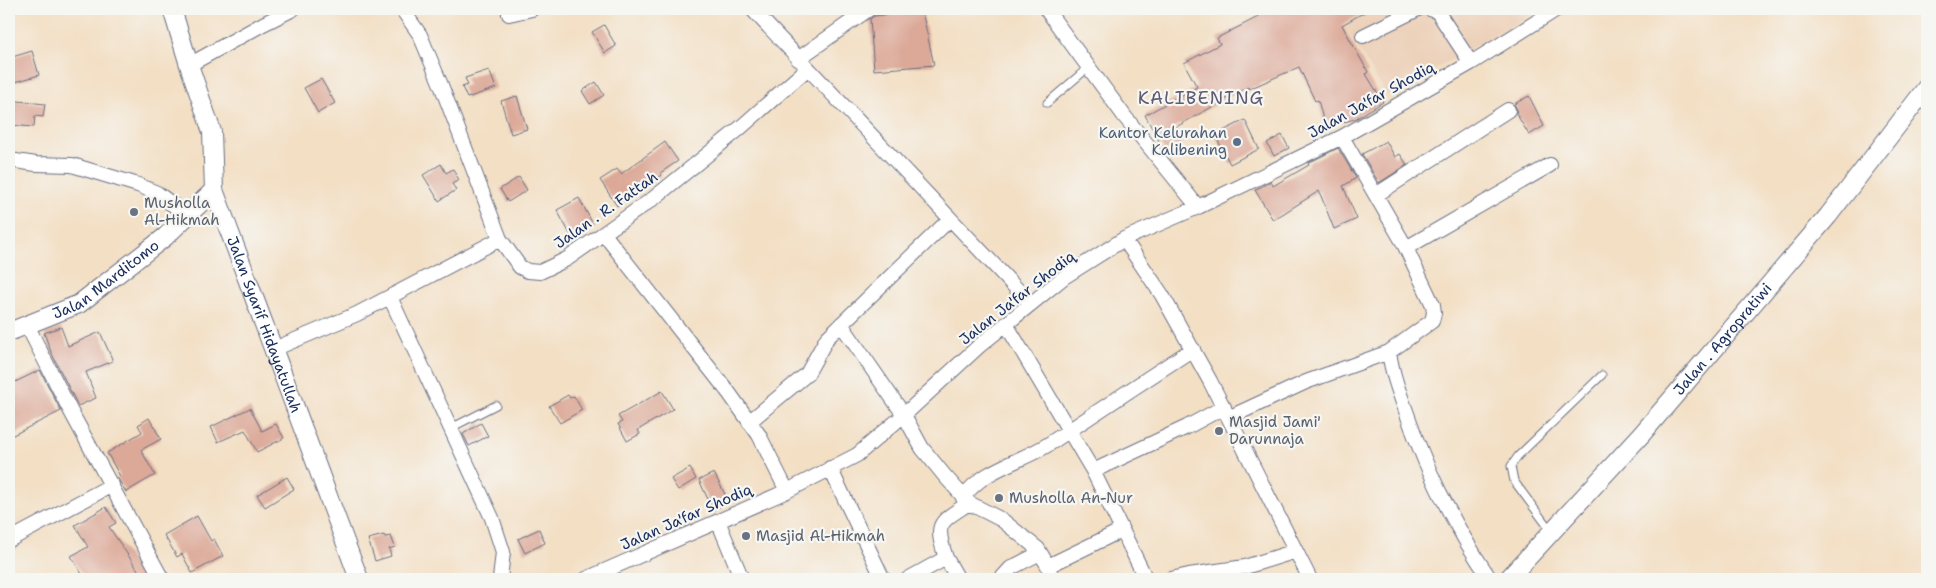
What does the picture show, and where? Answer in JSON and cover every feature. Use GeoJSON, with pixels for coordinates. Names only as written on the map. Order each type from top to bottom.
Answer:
{"type":"FeatureCollection","features":[{"type":"Feature","properties":{"kind":"street","name":"Jalan Syarif Hidayatullah"},"geometry":{"type":"LineString","coordinates":[[172,9],[212,132],[214,190],[359,579]]}},
{"type":"Feature","properties":{"kind":"street"},"geometry":{"type":"LineString","coordinates":[[189,65],[293,9]]}},
{"type":"Feature","properties":{"kind":"street","name":"Jalan . R. Fattah"},"geometry":{"type":"LineString","coordinates":[[402,9],[420,35],[442,85],[500,239],[520,267],[528,271],[540,272],[568,260],[654,198],[716,148],[803,64],[869,9]]}},
{"type":"Feature","properties":{"kind":"street"},"geometry":{"type":"LineString","coordinates":[[509,14],[532,9]]}},
{"type":"Feature","properties":{"kind":"street"},"geometry":{"type":"LineString","coordinates":[[752,9],[1031,304]]}},
{"type":"Feature","properties":{"kind":"street"},"geometry":{"type":"LineString","coordinates":[[1046,9],[1125,117],[1198,207]]}},
{"type":"Feature","properties":{"kind":"street"},"geometry":{"type":"LineString","coordinates":[[1363,36],[1418,9]]}},
{"type":"Feature","properties":{"kind":"street"},"geometry":{"type":"LineString","coordinates":[[1430,9],[1437,11],[1470,63]]}},
{"type":"Feature","properties":{"kind":"street","name":"Jalan Ja'far Shodiq"},"geometry":{"type":"LineString","coordinates":[[586,579],[787,491],[857,455],[980,346],[1064,277],[1124,239],[1198,207],[1342,137],[1470,63],[1557,9]]}},
{"type":"Feature","properties":{"kind":"street","name":"Jalan . Agropratiwi"},"geometry":{"type":"LineString","coordinates":[[1508,579],[1640,435],[1828,216],[1927,87]]}},
{"type":"Feature","properties":{"kind":"street"},"geometry":{"type":"LineString","coordinates":[[1376,196],[1508,110]]}},
{"type":"Feature","properties":{"kind":"street"},"geometry":{"type":"LineString","coordinates":[[1093,471],[1206,418],[1389,352],[1432,321],[1433,305],[1406,248],[1342,137]]}},
{"type":"Feature","properties":{"kind":"street"},"geometry":{"type":"LineString","coordinates":[[9,160],[36,164],[72,165],[138,185],[158,193],[188,216]]}},
{"type":"Feature","properties":{"kind":"street"},"geometry":{"type":"LineString","coordinates":[[1406,248],[1550,165]]}},
{"type":"Feature","properties":{"kind":"street","name":"Jalan Marditomo"},"geometry":{"type":"LineString","coordinates":[[9,332],[78,304],[158,243],[214,190]]}},
{"type":"Feature","properties":{"kind":"street"},"geometry":{"type":"LineString","coordinates":[[749,422],[807,374],[827,338],[950,218]]}},
{"type":"Feature","properties":{"kind":"street"},"geometry":{"type":"LineString","coordinates":[[604,234],[729,392],[759,436],[787,491]]}},
{"type":"Feature","properties":{"kind":"street"},"geometry":{"type":"LineString","coordinates":[[274,349],[357,314],[500,239]]}},
{"type":"Feature","properties":{"kind":"street"},"geometry":{"type":"LineString","coordinates":[[1124,239],[1162,295],[1193,349],[1227,412],[1310,579]]}},
{"type":"Feature","properties":{"kind":"street"},"geometry":{"type":"LineString","coordinates":[[390,297],[492,518],[503,552],[500,579]]}},
{"type":"Feature","properties":{"kind":"street"},"geometry":{"type":"LineString","coordinates":[[841,324],[904,415],[922,448],[966,501],[1002,520],[1038,549],[1050,573],[1122,530]]}},
{"type":"Feature","properties":{"kind":"street"},"geometry":{"type":"LineString","coordinates":[[1006,324],[1070,429],[1093,471],[1146,579]]}},
{"type":"Feature","properties":{"kind":"street"},"geometry":{"type":"LineString","coordinates":[[27,325],[162,579]]}},
{"type":"Feature","properties":{"kind":"street"},"geometry":{"type":"LineString","coordinates":[[958,579],[946,558],[939,537],[940,528],[946,519],[966,501],[970,487],[981,478],[1048,445],[1193,349]]}},
{"type":"Feature","properties":{"kind":"street"},"geometry":{"type":"LineString","coordinates":[[1389,352],[1395,380],[1435,485],[1472,553],[1490,579]]}},
{"type":"Feature","properties":{"kind":"street"},"geometry":{"type":"LineString","coordinates":[[830,468],[883,579]]}},
{"type":"Feature","properties":{"kind":"street"},"geometry":{"type":"LineString","coordinates":[[9,540],[112,485]]}},
{"type":"Feature","properties":{"kind":"street"},"geometry":{"type":"LineString","coordinates":[[718,522],[742,579]]}},
{"type":"Feature","properties":{"kind":"street"},"geometry":{"type":"LineString","coordinates":[[1171,579],[1245,567],[1296,551]]}},
{"type":"Feature","properties":{"kind":"street"},"geometry":{"type":"LineString","coordinates":[[1001,579],[1011,568],[1040,553]]}},
{"type":"Feature","properties":{"kind":"street"},"geometry":{"type":"LineString","coordinates":[[908,579],[946,558]]}},
{"type":"Feature","properties":{"kind":"lane"},"geometry":{"type":"LineString","coordinates":[[1048,103],[1089,68]]}},
{"type":"Feature","properties":{"kind":"lane"},"geometry":{"type":"LineString","coordinates":[[1552,532],[1514,481],[1511,466],[1518,456],[1602,375]]}},
{"type":"Feature","properties":{"kind":"lane"},"geometry":{"type":"LineString","coordinates":[[451,428],[496,405]]}},
{"type":"Feature","properties":{"kind":"shaded area"},"geometry":{"type":"Polygon","coordinates":[[[1332,9],[1540,9],[1388,96],[1332,9]]]}},
{"type":"Feature","properties":{"kind":"building"},"geometry":{"type":"Polygon","coordinates":[[[1268,9],[1370,9],[1342,25],[1368,72],[1366,74],[1383,102],[1355,119],[1325,127],[1318,100],[1315,101],[1299,67],[1249,89],[1248,87],[1174,128],[1181,142],[1165,152],[1145,115],[1197,87],[1184,63],[1220,44],[1217,38],[1258,17],[1256,14],[1268,9]]]}},
{"type":"Feature","properties":{"kind":"building"},"geometry":{"type":"Polygon","coordinates":[[[922,11],[934,65],[874,70],[870,19],[874,16],[922,11]]]}},
{"type":"Feature","properties":{"kind":"building"},"geometry":{"type":"Polygon","coordinates":[[[604,25],[616,46],[605,53],[592,32],[604,25]]]}},
{"type":"Feature","properties":{"kind":"building"},"geometry":{"type":"Polygon","coordinates":[[[32,51],[39,75],[9,84],[9,58],[32,51]]]}},
{"type":"Feature","properties":{"kind":"building"},"geometry":{"type":"Polygon","coordinates":[[[489,70],[496,88],[467,98],[462,87],[468,85],[465,78],[489,70]]]}},
{"type":"Feature","properties":{"kind":"building"},"geometry":{"type":"Polygon","coordinates":[[[321,79],[335,103],[318,113],[304,88],[321,79]]]}},
{"type":"Feature","properties":{"kind":"building"},"geometry":{"type":"Polygon","coordinates":[[[596,82],[604,95],[590,104],[582,91],[596,82]]]}},
{"type":"Feature","properties":{"kind":"building"},"geometry":{"type":"Polygon","coordinates":[[[517,96],[527,129],[511,134],[501,101],[517,96]]]}},
{"type":"Feature","properties":{"kind":"building"},"geometry":{"type":"Polygon","coordinates":[[[1529,96],[1544,126],[1529,135],[1516,113],[1517,109],[1514,104],[1529,96]]]}},
{"type":"Feature","properties":{"kind":"building"},"geometry":{"type":"Polygon","coordinates":[[[9,100],[45,104],[43,117],[35,116],[34,127],[9,125],[9,100]]]}},
{"type":"Feature","properties":{"kind":"building","name":"Kantor Kelurahan Kalibening"},"geometry":{"type":"Polygon","coordinates":[[[1245,120],[1259,149],[1230,164],[1215,135],[1245,120]]]}},
{"type":"Feature","properties":{"kind":"building"},"geometry":{"type":"Polygon","coordinates":[[[1282,135],[1289,148],[1274,156],[1267,143],[1282,135]]]}},
{"type":"Feature","properties":{"kind":"building"},"geometry":{"type":"Polygon","coordinates":[[[1386,141],[1395,157],[1400,154],[1407,165],[1379,183],[1362,154],[1386,141]]]}},
{"type":"Feature","properties":{"kind":"building"},"geometry":{"type":"Polygon","coordinates":[[[665,142],[678,161],[660,173],[662,175],[617,206],[600,180],[617,169],[621,174],[665,142]]]}},
{"type":"Feature","properties":{"kind":"building"},"geometry":{"type":"Polygon","coordinates":[[[1338,148],[1356,178],[1343,186],[1357,219],[1334,229],[1319,191],[1273,220],[1255,190],[1271,181],[1273,186],[1309,165],[1308,163],[1338,148]]]}},
{"type":"Feature","properties":{"kind":"building"},"geometry":{"type":"Polygon","coordinates":[[[441,164],[446,173],[453,169],[459,180],[452,184],[456,190],[439,201],[423,175],[441,164]]]}},
{"type":"Feature","properties":{"kind":"building"},"geometry":{"type":"Polygon","coordinates":[[[519,177],[527,190],[508,202],[500,189],[519,177]]]}},
{"type":"Feature","properties":{"kind":"building"},"geometry":{"type":"Polygon","coordinates":[[[579,198],[593,224],[571,236],[557,210],[579,198]]]}},
{"type":"Feature","properties":{"kind":"building"},"geometry":{"type":"Polygon","coordinates":[[[61,327],[68,346],[100,332],[113,361],[86,372],[96,398],[78,406],[51,352],[44,333],[61,327]]]}},
{"type":"Feature","properties":{"kind":"building"},"geometry":{"type":"Polygon","coordinates":[[[40,370],[61,411],[9,437],[9,385],[40,370]]]}},
{"type":"Feature","properties":{"kind":"building"},"geometry":{"type":"Polygon","coordinates":[[[662,391],[673,409],[638,430],[640,434],[627,441],[618,424],[622,422],[618,416],[662,391]]]}},
{"type":"Feature","properties":{"kind":"building"},"geometry":{"type":"Polygon","coordinates":[[[568,395],[570,398],[574,396],[582,410],[560,423],[549,406],[568,395]]]}},
{"type":"Feature","properties":{"kind":"building"},"geometry":{"type":"Polygon","coordinates":[[[250,408],[262,431],[276,424],[284,438],[257,452],[245,430],[218,442],[211,427],[250,408]]]}},
{"type":"Feature","properties":{"kind":"building"},"geometry":{"type":"Polygon","coordinates":[[[149,418],[161,439],[141,450],[155,475],[126,492],[117,477],[120,476],[107,453],[142,432],[138,425],[149,418]]]}},
{"type":"Feature","properties":{"kind":"building"},"geometry":{"type":"Polygon","coordinates":[[[481,423],[488,436],[469,446],[463,434],[481,423]]]}},
{"type":"Feature","properties":{"kind":"building"},"geometry":{"type":"Polygon","coordinates":[[[690,468],[696,479],[678,490],[671,479],[690,468]]]}},
{"type":"Feature","properties":{"kind":"building"},"geometry":{"type":"Polygon","coordinates":[[[714,473],[729,502],[713,510],[699,480],[714,473]]]}},
{"type":"Feature","properties":{"kind":"building"},"geometry":{"type":"Polygon","coordinates":[[[287,477],[294,489],[265,507],[257,495],[287,477]]]}},
{"type":"Feature","properties":{"kind":"building"},"geometry":{"type":"Polygon","coordinates":[[[106,507],[116,523],[109,527],[144,579],[85,579],[71,556],[88,547],[75,525],[106,507]]]}},
{"type":"Feature","properties":{"kind":"building"},"geometry":{"type":"Polygon","coordinates":[[[197,516],[211,541],[214,539],[223,556],[192,573],[182,554],[177,557],[164,535],[197,516]]]}},
{"type":"Feature","properties":{"kind":"building"},"geometry":{"type":"Polygon","coordinates":[[[539,529],[545,543],[525,553],[518,539],[539,529]]]}},
{"type":"Feature","properties":{"kind":"building"},"geometry":{"type":"Polygon","coordinates":[[[384,535],[385,537],[391,536],[395,547],[389,549],[391,556],[375,561],[368,539],[384,535]]]}},
{"type":"Feature","properties":{"kind":"place","name":"Kantor Kelurahan Kalibening"},"geometry":{"type":"Point","coordinates":[1237,142]}},
{"type":"Feature","properties":{"kind":"place","name":"Musholla Al-Hikmah"},"geometry":{"type":"Point","coordinates":[134,212]}},
{"type":"Feature","properties":{"kind":"place","name":"Masjid Jami' Darunnaja"},"geometry":{"type":"Point","coordinates":[1219,431]}},
{"type":"Feature","properties":{"kind":"place","name":"Musholla An-Nur"},"geometry":{"type":"Point","coordinates":[999,498]}},
{"type":"Feature","properties":{"kind":"place","name":"Masjid Al-Hikmah"},"geometry":{"type":"Point","coordinates":[746,536]}},
{"type":"Feature","properties":{"kind":"district","name":"KALIBENING"},"geometry":{"type":"Point","coordinates":[1201,98]}}]}
